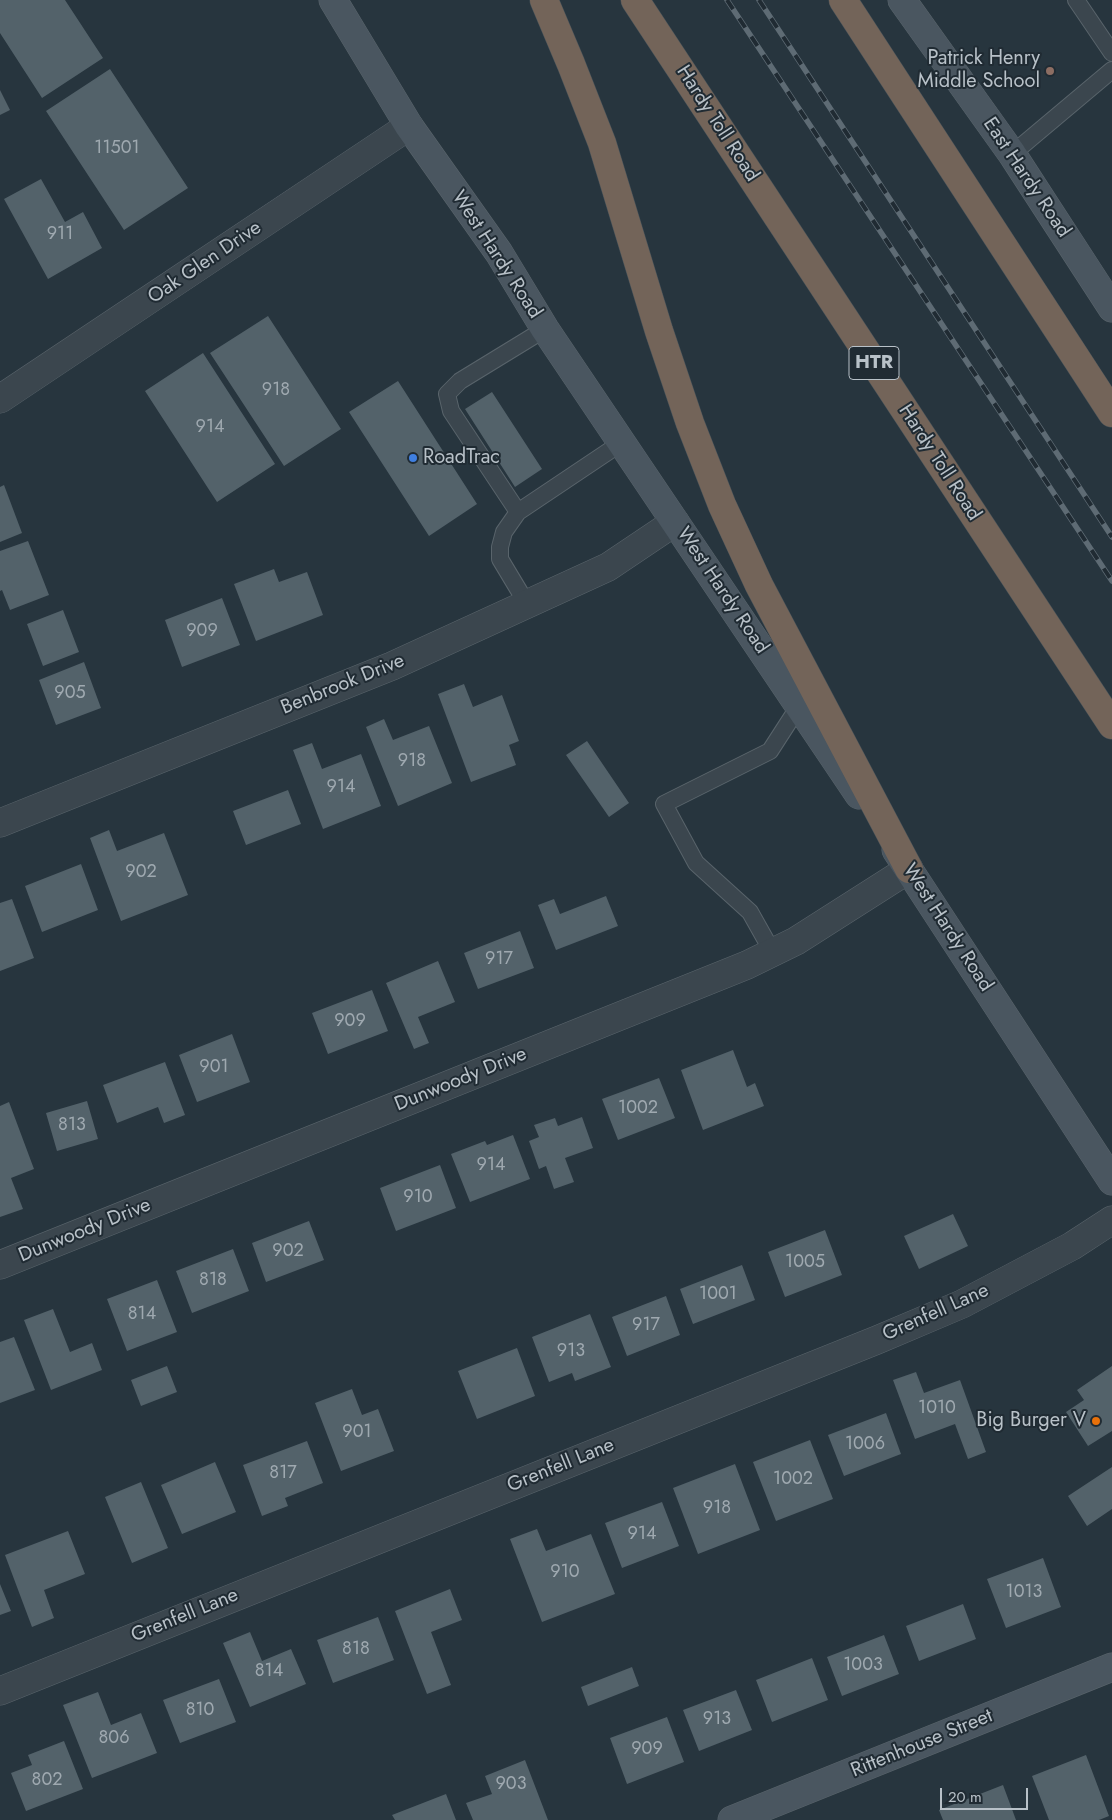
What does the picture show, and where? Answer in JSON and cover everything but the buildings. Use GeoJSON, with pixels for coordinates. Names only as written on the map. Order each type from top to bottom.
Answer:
{"type":"FeatureCollection","features":[{"type":"Feature","properties":{"kind":"highway"},"geometry":{"type":"LineString","coordinates":[[544,0],[602,143],[659,331],[690,423],[722,505],[759,586],[909,869]]}},
{"type":"Feature","properties":{"kind":"highway","name":"Hardy Toll Road"},"geometry":{"type":"LineString","coordinates":[[635,0],[1112,725]]}},
{"type":"Feature","properties":{"kind":"highway"},"geometry":{"type":"LineString","coordinates":[[843,0],[1112,412]]}},
{"type":"Feature","properties":{"kind":"main road","name":"West Hardy Road"},"geometry":{"type":"LineString","coordinates":[[334,0],[409,126],[498,253],[545,329],[909,869],[1112,1182]]}},
{"type":"Feature","properties":{"kind":"main road","name":"East Hardy Road"},"geometry":{"type":"LineString","coordinates":[[902,0],[1012,154],[1112,308]]}},
{"type":"Feature","properties":{"kind":"main road","name":"Rittenhouse Street"},"geometry":{"type":"LineString","coordinates":[[732,1820],[1112,1668]]}},
{"type":"Feature","properties":{"kind":"street","name":"Oak Glen Drive"},"geometry":{"type":"LineString","coordinates":[[0,399],[409,126]]}},
{"type":"Feature","properties":{"kind":"street","name":"Benbrook Drive"},"geometry":{"type":"LineString","coordinates":[[0,823],[392,666],[608,567],[674,522]]}},
{"type":"Feature","properties":{"kind":"street","name":"Dunwoody Drive"},"geometry":{"type":"LineString","coordinates":[[0,1265],[738,969],[796,941],[909,869]]}},
{"type":"Feature","properties":{"kind":"street","name":"Grenfell Lane"},"geometry":{"type":"LineString","coordinates":[[0,1691],[954,1308],[1072,1246],[1112,1220]]}},
{"type":"Feature","properties":{"kind":"lane"},"geometry":{"type":"LineString","coordinates":[[1076,0],[1112,53]]}},
{"type":"Feature","properties":{"kind":"lane"},"geometry":{"type":"LineString","coordinates":[[1012,154],[1112,70]]}},
{"type":"Feature","properties":{"kind":"lane"},"geometry":{"type":"LineString","coordinates":[[518,512],[451,411],[447,394],[460,381],[545,329]]}},
{"type":"Feature","properties":{"kind":"lane"},"geometry":{"type":"LineString","coordinates":[[527,604],[500,559],[500,547],[504,532],[518,512],[622,443]]}},
{"type":"Feature","properties":{"kind":"lane"},"geometry":{"type":"LineString","coordinates":[[773,953],[750,912],[696,863],[664,804],[770,751],[799,706]]}},
{"type":"Feature","properties":{"kind":"railway"},"geometry":{"type":"LineString","coordinates":[[727,0],[1112,581]]}},
{"type":"Feature","properties":{"kind":"railway"},"geometry":{"type":"LineString","coordinates":[[759,0],[1112,537]]}},
{"type":"Feature","properties":{"kind":"place","name":"Patrick Henry Middle School"},"geometry":{"type":"Point","coordinates":[1050,71]}},
{"type":"Feature","properties":{"kind":"place","name":"RoadTrac"},"geometry":{"type":"Point","coordinates":[413,458]}},
{"type":"Feature","properties":{"kind":"place","name":"Big Burger V"},"geometry":{"type":"Point","coordinates":[1096,1421]}}]}
